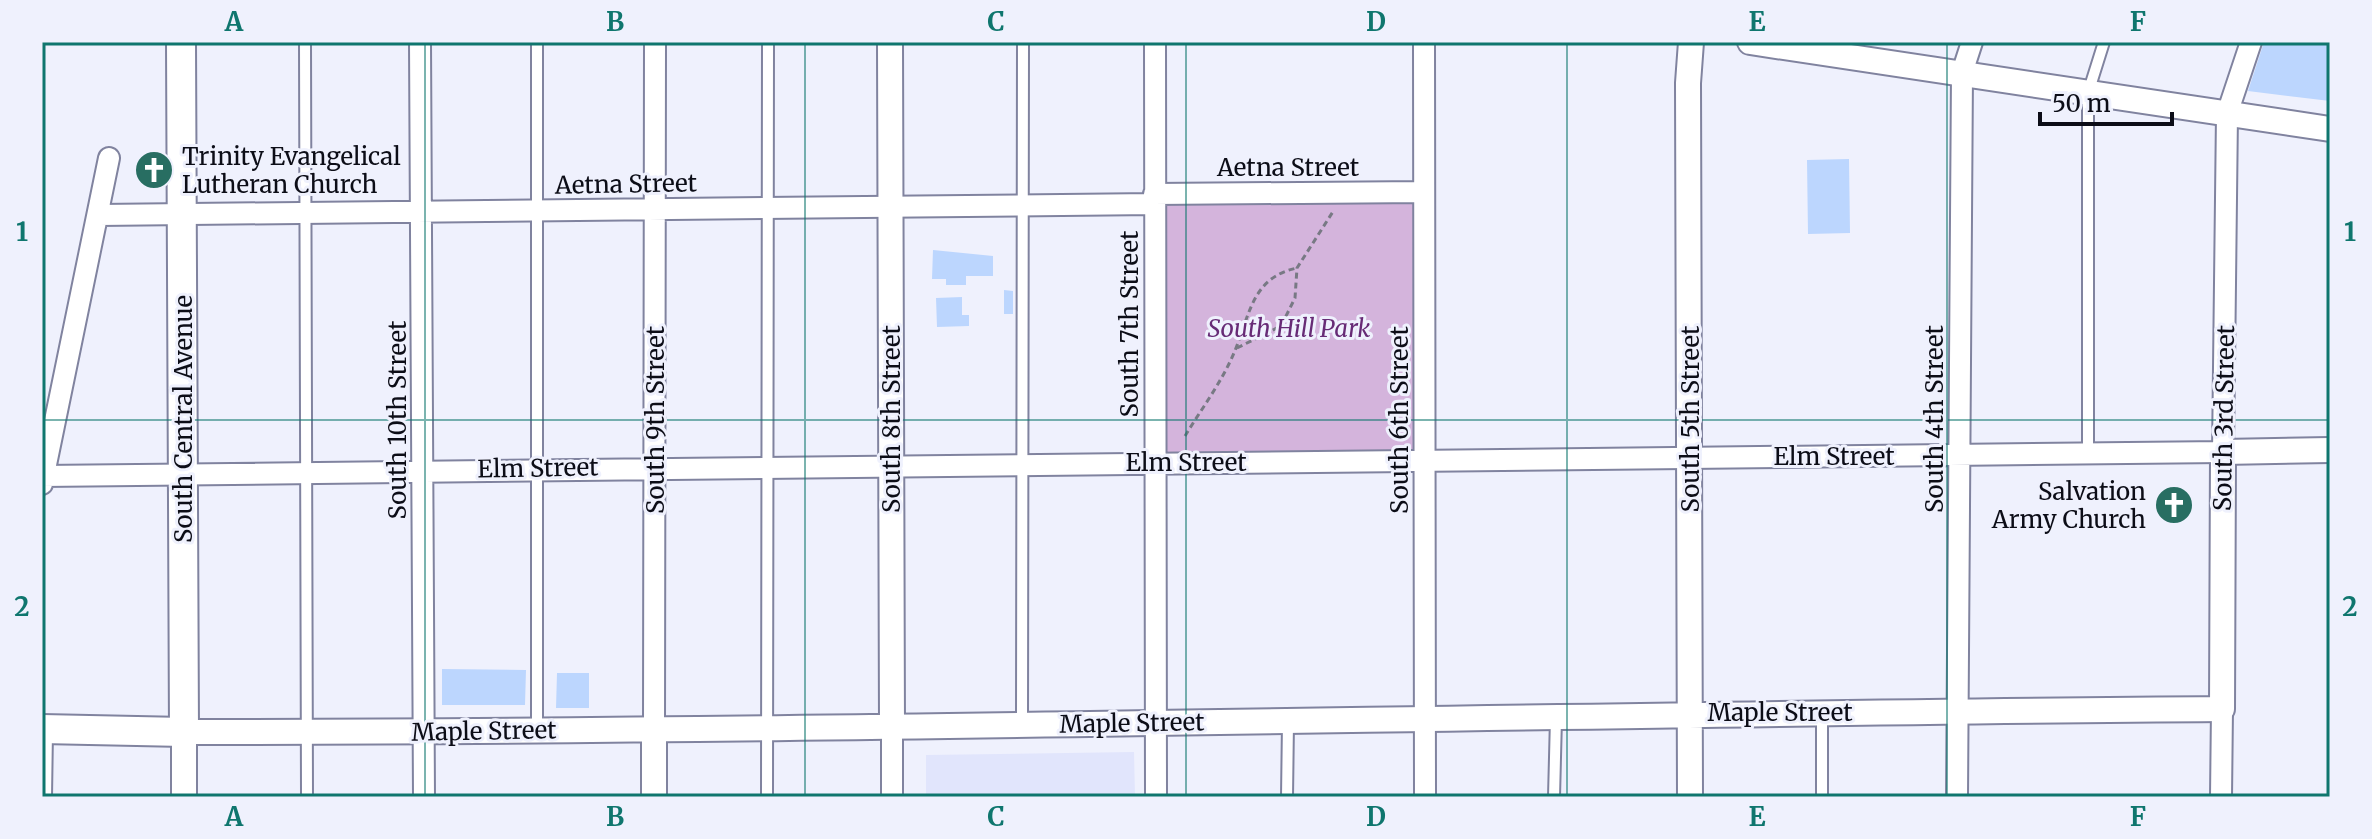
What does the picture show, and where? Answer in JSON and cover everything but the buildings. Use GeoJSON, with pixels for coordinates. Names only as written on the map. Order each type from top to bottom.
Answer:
{"type":"FeatureCollection","features":[{"type":"Feature","properties":{"kind":"main road","name":"South Central Avenue"},"geometry":{"type":"LineString","coordinates":[[181,42],[184,732]]}},
{"type":"Feature","properties":{"kind":"main road","name":"Maple Street"},"geometry":{"type":"LineString","coordinates":[[44,730],[184,732]]}},
{"type":"Feature","properties":{"kind":"street","name":"South 10th Street"},"geometry":{"type":"LineString","coordinates":[[420,42],[424,797]]}},
{"type":"Feature","properties":{"kind":"street","name":"South 9th Street"},"geometry":{"type":"LineString","coordinates":[[654,797],[655,42]]}},
{"type":"Feature","properties":{"kind":"street","name":"South 8th Street"},"geometry":{"type":"LineString","coordinates":[[890,42],[892,797]]}},
{"type":"Feature","properties":{"kind":"street","name":"South 7th Street"},"geometry":{"type":"LineString","coordinates":[[1155,42],[1156,797]]}},
{"type":"Feature","properties":{"kind":"street","name":"South 6th Street"},"geometry":{"type":"LineString","coordinates":[[1424,42],[1425,797]]}},
{"type":"Feature","properties":{"kind":"street","name":"South 5th Street"},"geometry":{"type":"LineString","coordinates":[[1690,797],[1688,83],[1691,42]]}},
{"type":"Feature","properties":{"kind":"street"},"geometry":{"type":"LineString","coordinates":[[1750,42],[2330,129]]}},
{"type":"Feature","properties":{"kind":"street","name":"South 4th Street"},"geometry":{"type":"LineString","coordinates":[[1957,797],[1962,73],[1972,42]]}},
{"type":"Feature","properties":{"kind":"street","name":"South 3rd Street"},"geometry":{"type":"LineString","coordinates":[[2221,797],[2227,114],[2251,42]]}},
{"type":"Feature","properties":{"kind":"street"},"geometry":{"type":"LineString","coordinates":[[43,479],[109,158]]}},
{"type":"Feature","properties":{"kind":"street","name":"Aetna Street"},"geometry":{"type":"LineString","coordinates":[[99,215],[1023,206],[1154,199],[1423,192]]}},
{"type":"Feature","properties":{"kind":"street","name":"Elm Street"},"geometry":{"type":"LineString","coordinates":[[43,479],[184,473],[655,466],[1425,462],[2330,450]]}},
{"type":"Feature","properties":{"kind":"street","name":"Maple Street"},"geometry":{"type":"LineString","coordinates":[[184,732],[654,730],[1691,713],[2222,709]]}},
{"type":"Feature","properties":{"kind":"street","name":"South Central Avenue"},"geometry":{"type":"LineString","coordinates":[[184,732],[184,797]]}},
{"type":"Feature","properties":{"kind":"lane"},"geometry":{"type":"LineString","coordinates":[[305,42],[307,797]]}},
{"type":"Feature","properties":{"kind":"lane"},"geometry":{"type":"LineString","coordinates":[[537,42],[537,731]]}},
{"type":"Feature","properties":{"kind":"lane"},"geometry":{"type":"LineString","coordinates":[[767,797],[768,42]]}},
{"type":"Feature","properties":{"kind":"lane"},"geometry":{"type":"LineString","coordinates":[[1022,725],[1023,42]]}},
{"type":"Feature","properties":{"kind":"lane"},"geometry":{"type":"LineString","coordinates":[[2088,455],[2088,93],[2104,42]]}},
{"type":"Feature","properties":{"kind":"lane"},"geometry":{"type":"LineString","coordinates":[[1822,712],[1822,797]]}},
{"type":"Feature","properties":{"kind":"lane"},"geometry":{"type":"LineString","coordinates":[[1554,797],[1556,716]]}},
{"type":"Feature","properties":{"kind":"lane"},"geometry":{"type":"LineString","coordinates":[[1287,797],[1288,720]]}},
{"type":"Feature","properties":{"kind":"lane"},"geometry":{"type":"LineString","coordinates":[[44,730],[46,797]]}},
{"type":"Feature","properties":{"kind":"path"},"geometry":{"type":"LineString","coordinates":[[1237,348],[1281,326],[1295,298],[1297,268],[1345,193]]}},
{"type":"Feature","properties":{"kind":"path"},"geometry":{"type":"LineString","coordinates":[[1185,436],[1237,348],[1248,310],[1257,294],[1273,275],[1297,268]]}},
{"type":"Feature","properties":{"kind":"shaded area"},"geometry":{"type":"Polygon","coordinates":[[[1134,752],[1135,797],[926,797],[926,755],[1134,752]]]}},
{"type":"Feature","properties":{"kind":"green space","name":"South Hill Park"},"geometry":{"type":"Polygon","coordinates":[[[1423,192],[1425,462],[1155,462],[1154,194],[1423,192]]]}},
{"type":"Feature","properties":{"kind":"place","name":"Trinity Evangelical Lutheran Church"},"geometry":{"type":"Point","coordinates":[154,170]}},
{"type":"Feature","properties":{"kind":"place","name":"Salvation Army Church"},"geometry":{"type":"Point","coordinates":[2174,505]}}]}
